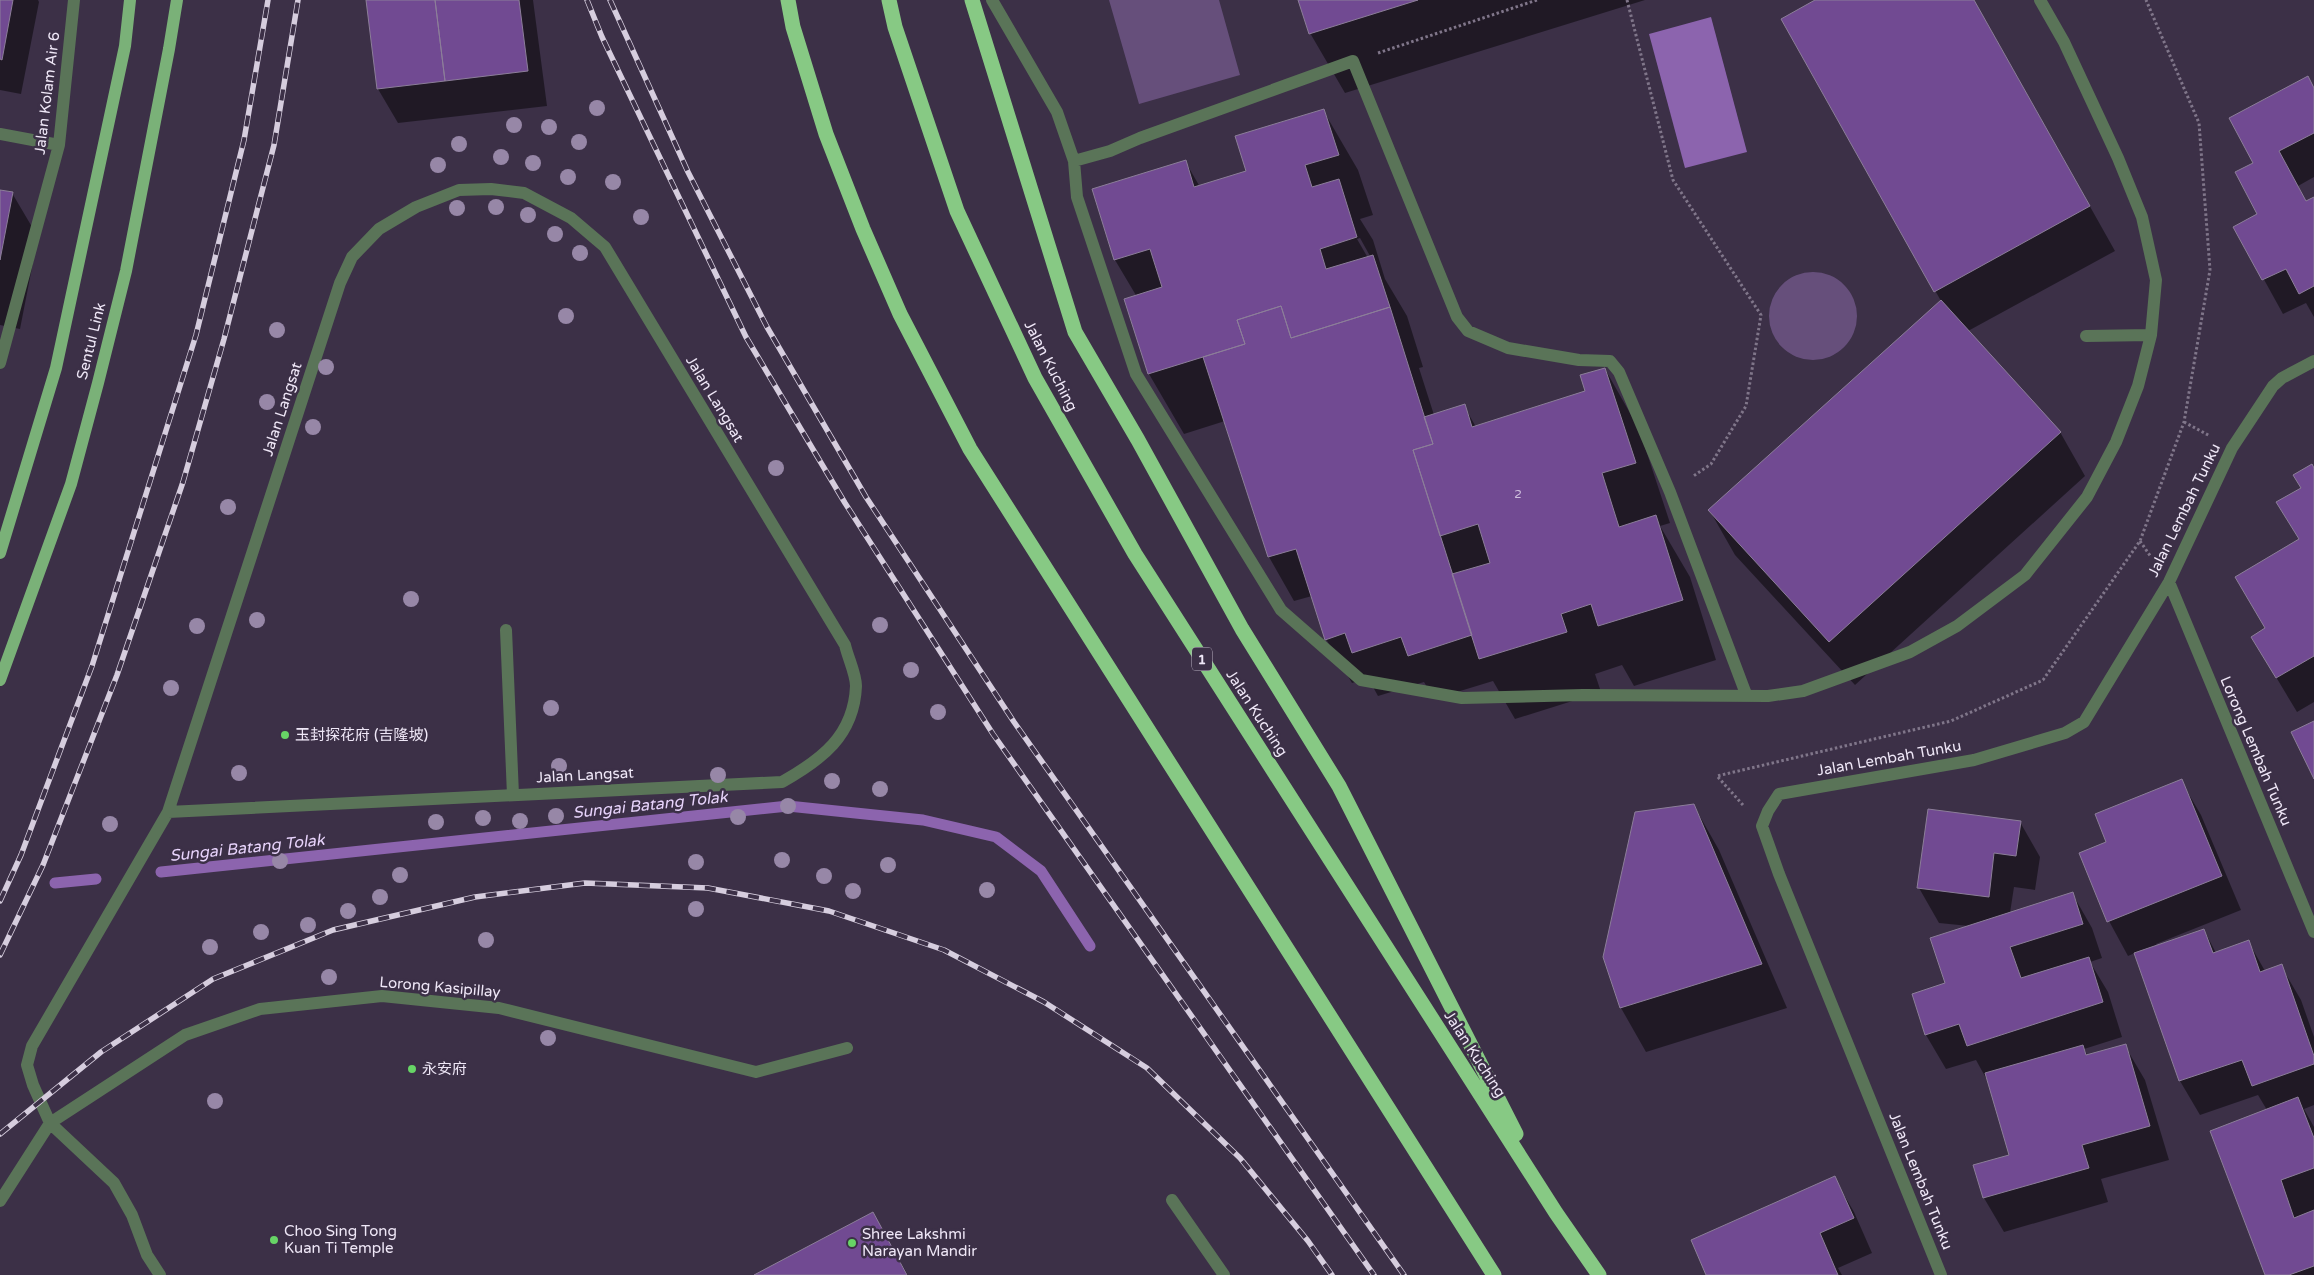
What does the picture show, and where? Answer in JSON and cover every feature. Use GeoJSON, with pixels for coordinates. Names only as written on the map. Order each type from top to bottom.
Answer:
{"type":"FeatureCollection","features":[{"type":"Feature","properties":{"kind":"highway"},"geometry":{"type":"LineString","coordinates":[[788,0],[793,27],[826,134],[863,229],[900,314],[970,449],[1494,1275]]}},
{"type":"Feature","properties":{"kind":"highway","name":"Jalan Kuching"},"geometry":{"type":"LineString","coordinates":[[889,0],[895,27],[957,211],[1035,378],[1135,554],[1556,1213],[1599,1275]]}},
{"type":"Feature","properties":{"kind":"highway"},"geometry":{"type":"LineString","coordinates":[[972,0],[1075,332],[1138,440],[1242,629],[1339,786],[1556,1213]]}},
{"type":"Feature","properties":{"kind":"main road","name":"Sentul Link"},"geometry":{"type":"LineString","coordinates":[[0,552],[56,368],[125,46],[130,0]]}},
{"type":"Feature","properties":{"kind":"main road","name":"Sentul Link"},"geometry":{"type":"LineString","coordinates":[[0,680],[71,484],[95,393],[126,271],[177,0]]}},
{"type":"Feature","properties":{"kind":"street","name":"Jalan Kolam Air 6"},"geometry":{"type":"LineString","coordinates":[[0,363],[59,145],[74,0]]}},
{"type":"Feature","properties":{"kind":"street"},"geometry":{"type":"LineString","coordinates":[[992,0],[1057,112],[1074,161],[1078,197],[1136,374],[1282,610],[1361,680],[1462,698],[1583,695],[1746,694],[1768,696],[1803,691],[1910,652],[1957,626],[2025,574],[2087,497],[2116,442],[2138,386],[2151,335],[2156,280],[2142,217],[2068,51],[2040,0]]}},
{"type":"Feature","properties":{"kind":"street"},"geometry":{"type":"LineString","coordinates":[[1074,161],[1110,151],[1140,138],[1353,61],[1457,318],[1468,331],[1508,348],[1579,360],[1610,361],[1619,372],[1670,492],[1746,694]]}},
{"type":"Feature","properties":{"kind":"street"},"geometry":{"type":"LineString","coordinates":[[0,134],[59,145]]}},
{"type":"Feature","properties":{"kind":"street","name":"Jalan Langsat"},"geometry":{"type":"LineString","coordinates":[[491,189],[524,194],[571,218],[605,247],[844,646],[856,685],[852,710],[841,735],[814,764],[782,782],[168,812],[340,283],[352,257],[379,229],[416,207],[459,190],[491,189]]}},
{"type":"Feature","properties":{"kind":"street"},"geometry":{"type":"LineString","coordinates":[[2086,336],[2151,335]]}},
{"type":"Feature","properties":{"kind":"street","name":"Jalan Lembah Tunku"},"geometry":{"type":"LineString","coordinates":[[1941,1275],[1762,826],[1768,811],[1779,794],[1974,760],[2065,734],[2084,722],[2169,582],[2232,448],[2267,394],[2282,378],[2314,361]]}},
{"type":"Feature","properties":{"kind":"street","name":"Lorong Lembah Tunku"},"geometry":{"type":"LineString","coordinates":[[2169,582],[2314,932]]}},
{"type":"Feature","properties":{"kind":"street"},"geometry":{"type":"LineString","coordinates":[[506,630],[513,795]]}},
{"type":"Feature","properties":{"kind":"street"},"geometry":{"type":"LineString","coordinates":[[160,1275],[147,1255],[132,1215],[114,1183],[50,1123],[33,1085],[27,1064],[32,1046],[168,812]]}},
{"type":"Feature","properties":{"kind":"street","name":"Lorong Kasipillay"},"geometry":{"type":"LineString","coordinates":[[0,1201],[50,1123],[185,1035],[260,1010],[382,996],[500,1008],[756,1072],[847,1048]]}},
{"type":"Feature","properties":{"kind":"street"},"geometry":{"type":"LineString","coordinates":[[1172,1200],[1224,1275]]}},
{"type":"Feature","properties":{"kind":"path"},"geometry":{"type":"LineString","coordinates":[[1353,61],[1536,0]]}},
{"type":"Feature","properties":{"kind":"path"},"geometry":{"type":"LineString","coordinates":[[1627,0],[1673,180],[1762,316],[1746,406],[1711,464],[1670,492]]}},
{"type":"Feature","properties":{"kind":"path"},"geometry":{"type":"LineString","coordinates":[[1762,826],[1717,776],[1951,721],[2043,680],[2140,541],[2184,422],[2210,270],[2199,123],[2146,0]]}},
{"type":"Feature","properties":{"kind":"shaded area"},"geometry":{"type":"Polygon","coordinates":[[[1109,0],[1219,0],[1240,75],[1139,104],[1109,0]]]}},
{"type":"Feature","properties":{"kind":"shaded area"},"geometry":{"type":"Polygon","coordinates":[[[1711,17],[1747,152],[1685,168],[1649,34],[1711,17]]]}},
{"type":"Feature","properties":{"kind":"shaded area"},"geometry":{"type":"Polygon","coordinates":[[[1813,272],[1830,275],[1838,279],[1850,291],[1854,299],[1857,316],[1854,333],[1850,341],[1838,353],[1830,357],[1813,360],[1796,357],[1788,353],[1776,341],[1772,333],[1769,316],[1772,299],[1776,291],[1788,279],[1796,275],[1813,272]]]}},
{"type":"Feature","properties":{"kind":"building"},"geometry":{"type":"Polygon","coordinates":[[[0,0],[13,0],[2,60],[0,59],[0,0]]]}},
{"type":"Feature","properties":{"kind":"building"},"geometry":{"type":"Polygon","coordinates":[[[366,0],[435,0],[445,81],[377,89],[366,0]]]}},
{"type":"Feature","properties":{"kind":"building"},"geometry":{"type":"Polygon","coordinates":[[[435,0],[519,0],[528,71],[445,81],[435,0]]]}},
{"type":"Feature","properties":{"kind":"building"},"geometry":{"type":"Polygon","coordinates":[[[1298,0],[1418,0],[1309,34],[1298,0]]]}},
{"type":"Feature","properties":{"kind":"building"},"geometry":{"type":"Polygon","coordinates":[[[1815,0],[1974,0],[2090,206],[1934,292],[1781,19],[1815,0]]]}},
{"type":"Feature","properties":{"kind":"building"},"geometry":{"type":"Polygon","coordinates":[[[2308,76],[2314,88],[2314,133],[2279,151],[2306,201],[2314,197],[2314,286],[2299,294],[2286,269],[2262,280],[2233,227],[2257,214],[2235,172],[2253,163],[2229,118],[2308,76]]]}},
{"type":"Feature","properties":{"kind":"building"},"geometry":{"type":"Polygon","coordinates":[[[1324,109],[1339,155],[1305,165],[1312,187],[1339,179],[1357,237],[1320,249],[1326,269],[1373,255],[1390,307],[1291,338],[1281,306],[1237,320],[1245,344],[1148,374],[1124,299],[1162,287],[1150,249],[1114,260],[1092,189],[1186,160],[1194,187],[1246,171],[1235,136],[1324,109]]]}},
{"type":"Feature","properties":{"kind":"building"},"geometry":{"type":"Polygon","coordinates":[[[0,190],[13,192],[0,260],[0,190]]]}},
{"type":"Feature","properties":{"kind":"building"},"geometry":{"type":"Polygon","coordinates":[[[1941,300],[2061,432],[1829,642],[1708,510],[1941,300]]]}},
{"type":"Feature","properties":{"kind":"building"},"geometry":{"type":"Polygon","coordinates":[[[1281,306],[1291,338],[1390,307],[1433,444],[1413,450],[1472,635],[1408,656],[1401,637],[1352,653],[1345,633],[1325,640],[1296,549],[1268,557],[1203,357],[1245,344],[1237,320],[1281,306]]]}},
{"type":"Feature","properties":{"kind":"building"},"geometry":{"type":"Polygon","coordinates":[[[1605,368],[1636,463],[1602,473],[1619,527],[1656,515],[1683,600],[1598,626],[1591,604],[1561,614],[1567,632],[1479,659],[1452,574],[1490,563],[1478,524],[1440,536],[1413,450],[1433,444],[1424,417],[1465,404],[1472,427],[1585,391],[1580,375],[1605,368]]]}},
{"type":"Feature","properties":{"kind":"building"},"geometry":{"type":"Polygon","coordinates":[[[2312,464],[2314,468],[2314,656],[2276,678],[2251,637],[2265,628],[2235,577],[2299,539],[2276,502],[2301,488],[2293,475],[2312,464]]]}},
{"type":"Feature","properties":{"kind":"building"},"geometry":{"type":"Polygon","coordinates":[[[2314,721],[2314,779],[2291,732],[2314,721]]]}},
{"type":"Feature","properties":{"kind":"building"},"geometry":{"type":"Polygon","coordinates":[[[2182,779],[2222,876],[2107,922],[2079,853],[2106,842],[2095,814],[2182,779]]]}},
{"type":"Feature","properties":{"kind":"building"},"geometry":{"type":"Polygon","coordinates":[[[1694,804],[1762,964],[1620,1008],[1603,957],[1635,812],[1694,804]]]}},
{"type":"Feature","properties":{"kind":"building"},"geometry":{"type":"Polygon","coordinates":[[[1928,809],[2021,821],[2016,856],[1994,853],[1989,897],[1917,888],[1928,809]]]}},
{"type":"Feature","properties":{"kind":"building"},"geometry":{"type":"Polygon","coordinates":[[[2073,892],[2083,924],[2010,947],[2021,978],[2089,957],[2103,1002],[1967,1046],[1959,1024],[1925,1035],[1912,994],[1945,983],[1930,938],[2073,892]]]}},
{"type":"Feature","properties":{"kind":"building"},"geometry":{"type":"Polygon","coordinates":[[[2204,929],[2213,953],[2249,940],[2260,972],[2282,964],[2314,1056],[2314,1064],[2252,1086],[2242,1060],[2179,1081],[2134,953],[2204,929]]]}},
{"type":"Feature","properties":{"kind":"building"},"geometry":{"type":"Polygon","coordinates":[[[2126,1044],[2150,1126],[2082,1145],[2089,1168],[1983,1198],[1973,1165],[2009,1155],[1985,1073],[2083,1045],[2086,1055],[2126,1044]]]}},
{"type":"Feature","properties":{"kind":"building"},"geometry":{"type":"Polygon","coordinates":[[[2298,1097],[2314,1138],[2314,1168],[2281,1180],[2294,1218],[2314,1210],[2314,1266],[2289,1275],[2265,1275],[2210,1131],[2298,1097]]]}},
{"type":"Feature","properties":{"kind":"building"},"geometry":{"type":"Polygon","coordinates":[[[1835,1176],[1854,1218],[1820,1233],[1838,1275],[1706,1275],[1691,1240],[1835,1176]]]}},
{"type":"Feature","properties":{"kind":"building","name":"Shree Lakshmi Narayan Mandir"},"geometry":{"type":"Polygon","coordinates":[[[873,1212],[907,1275],[754,1275],[873,1212]]]}},
{"type":"Feature","properties":{"kind":"waterway","name":"Sungai Batang Tolak"},"geometry":{"type":"LineString","coordinates":[[161,872],[788,806],[923,820],[996,837],[1041,871],[1090,946]]}},
{"type":"Feature","properties":{"kind":"waterway","name":"Sungai Batang Tolak"},"geometry":{"type":"LineString","coordinates":[[55,883],[96,879]]}},
{"type":"Feature","properties":{"kind":"railway"},"geometry":{"type":"LineString","coordinates":[[0,901],[21,855],[92,666],[196,335],[244,140],[268,0]]}},
{"type":"Feature","properties":{"kind":"railway"},"geometry":{"type":"LineString","coordinates":[[0,955],[43,865],[117,675],[183,482],[224,339],[274,145],[298,0]]}},
{"type":"Feature","properties":{"kind":"railway"},"geometry":{"type":"LineString","coordinates":[[587,0],[602,37],[746,337],[845,503],[993,734],[1374,1275]]}},
{"type":"Feature","properties":{"kind":"railway"},"geometry":{"type":"LineString","coordinates":[[610,0],[688,172],[767,327],[866,497],[1014,722],[1404,1275]]}},
{"type":"Feature","properties":{"kind":"railway"},"geometry":{"type":"LineString","coordinates":[[0,1134],[101,1052],[213,979],[333,930],[475,897],[585,883],[708,888],[829,911],[944,950],[1044,1002],[1147,1068],[1240,1158],[1308,1241],[1332,1275]]}},
{"type":"Feature","properties":{"kind":"place","name":"玉封探花府 (吉隆坡)"},"geometry":{"type":"Point","coordinates":[285,735]}},
{"type":"Feature","properties":{"kind":"place","name":"永安府"},"geometry":{"type":"Point","coordinates":[412,1069]}},
{"type":"Feature","properties":{"kind":"place","name":"Choo Sing Tong Kuan Ti Temple"},"geometry":{"type":"Point","coordinates":[274,1240]}},
{"type":"Feature","properties":{"kind":"place","name":"Shree Lakshmi Narayan Mandir"},"geometry":{"type":"Point","coordinates":[852,1243]}}]}
